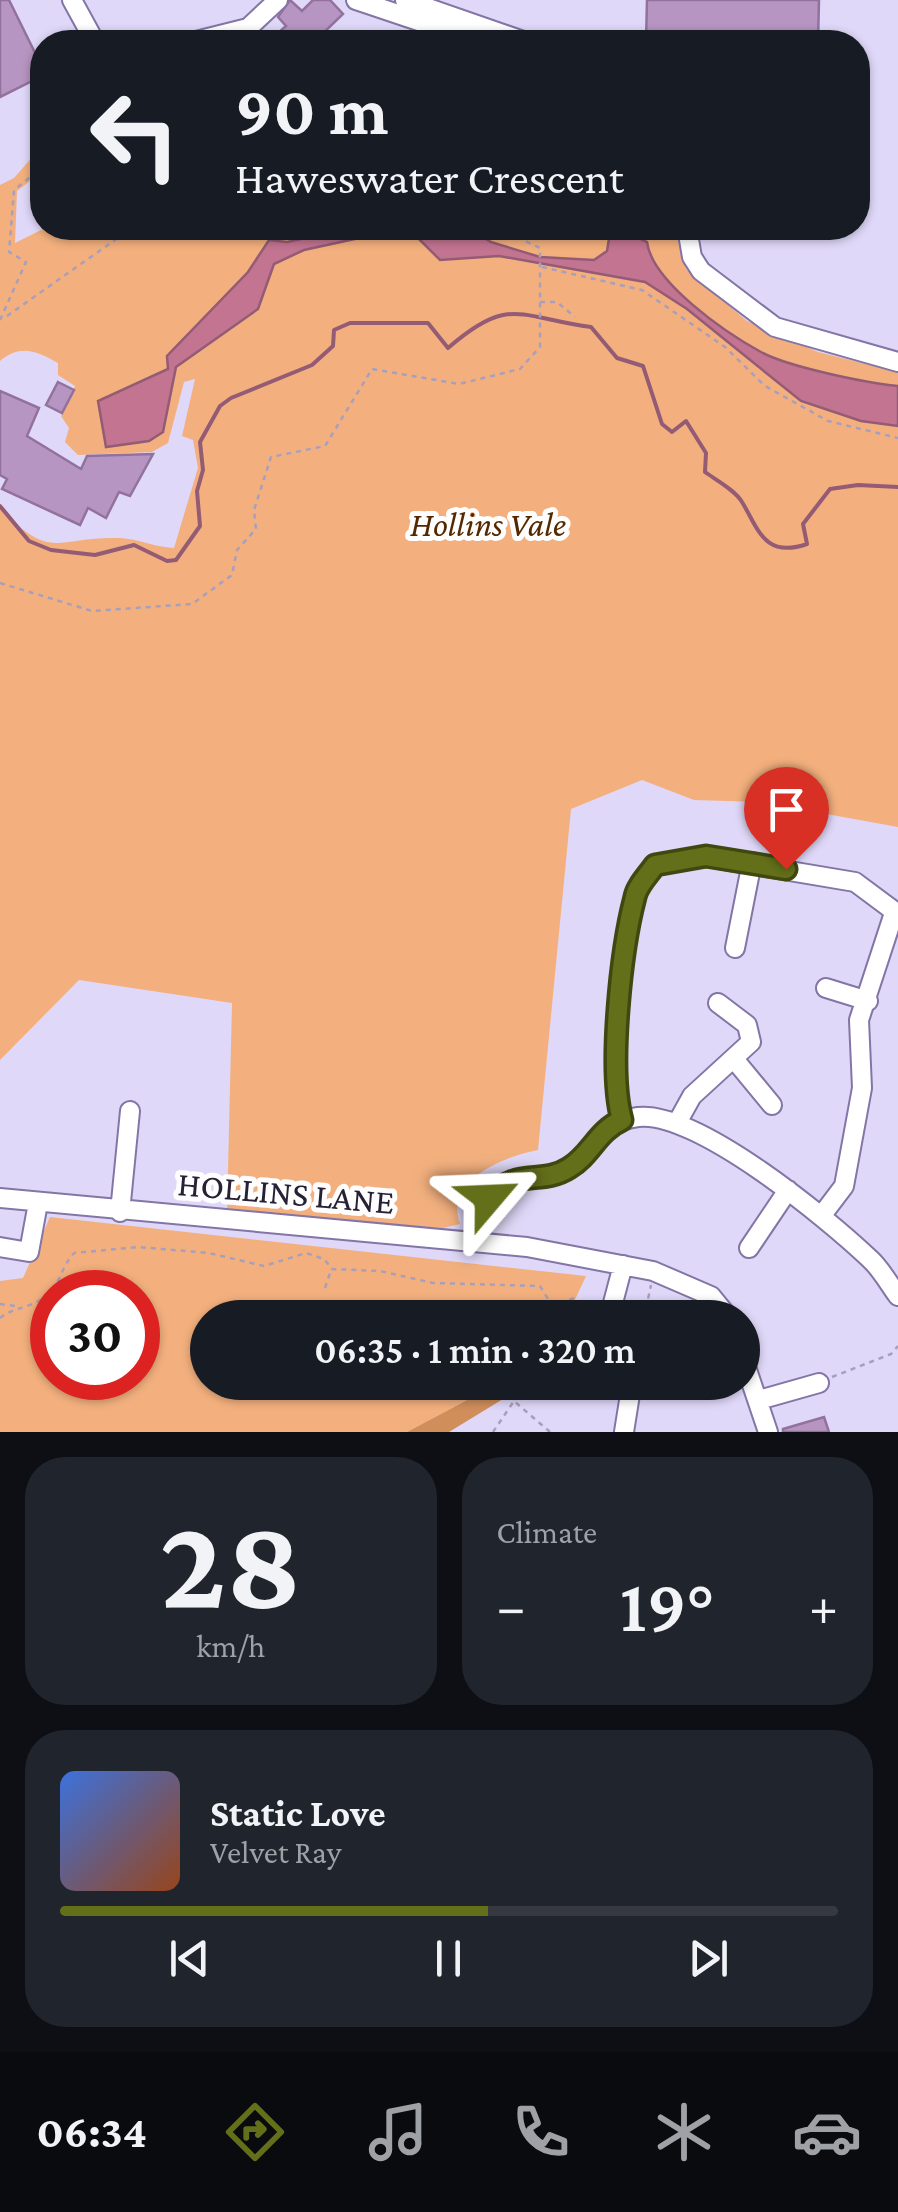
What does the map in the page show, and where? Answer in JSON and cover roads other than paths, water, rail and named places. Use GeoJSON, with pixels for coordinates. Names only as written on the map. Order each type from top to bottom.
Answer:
{"type":"FeatureCollection","features":[{"type":"Feature","properties":{"kind":"street"},"geometry":{"type":"LineString","coordinates":[[72,0],[88,30]]}},
{"type":"Feature","properties":{"kind":"street"},"geometry":{"type":"LineString","coordinates":[[240,30],[248,28],[278,0]]}},
{"type":"Feature","properties":{"kind":"street"},"geometry":{"type":"LineString","coordinates":[[356,0],[445,30]]}},
{"type":"Feature","properties":{"kind":"street"},"geometry":{"type":"LineString","coordinates":[[405,0],[491,30]]}},
{"type":"Feature","properties":{"kind":"street"},"geometry":{"type":"LineString","coordinates":[[689,240],[692,257],[701,271],[775,327],[898,362]]}},
{"type":"Feature","properties":{"kind":"street"},"geometry":{"type":"LineString","coordinates":[[622,1120],[614,1093],[615,1050],[635,893],[655,865],[706,856],[855,882],[896,913],[859,1020],[862,1088],[844,1186],[822,1215]]}},
{"type":"Feature","properties":{"kind":"street"},"geometry":{"type":"LineString","coordinates":[[735,948],[752,862]]}},
{"type":"Feature","properties":{"kind":"street"},"geometry":{"type":"LineString","coordinates":[[826,988],[868,1001]]}},
{"type":"Feature","properties":{"kind":"street"},"geometry":{"type":"LineString","coordinates":[[677,1123],[692,1096],[751,1042],[751,1030],[718,1004]]}},
{"type":"Feature","properties":{"kind":"street"},"geometry":{"type":"LineString","coordinates":[[734,1059],[772,1105]]}},
{"type":"Feature","properties":{"kind":"street"},"geometry":{"type":"LineString","coordinates":[[120,1212],[130,1111]]}},
{"type":"Feature","properties":{"kind":"street"},"geometry":{"type":"LineString","coordinates":[[476,1242],[480,1214],[499,1186],[524,1176],[568,1169],[601,1132],[622,1120],[642,1116],[677,1123],[788,1190],[870,1258],[898,1296]]}},
{"type":"Feature","properties":{"kind":"street"},"geometry":{"type":"LineString","coordinates":[[749,1248],[788,1190]]}},
{"type":"Feature","properties":{"kind":"street","name":"HOLLINS LANE"},"geometry":{"type":"LineString","coordinates":[[0,1198],[476,1242],[653,1271],[714,1300]]}},
{"type":"Feature","properties":{"kind":"street"},"geometry":{"type":"LineString","coordinates":[[0,1246],[29,1252],[38,1203]]}},
{"type":"Feature","properties":{"kind":"street"},"geometry":{"type":"LineString","coordinates":[[613,1300],[623,1264]]}},
{"type":"Feature","properties":{"kind":"street"},"geometry":{"type":"LineString","coordinates":[[760,1399],[818,1382]]}},
{"type":"Feature","properties":{"kind":"street"},"geometry":{"type":"LineString","coordinates":[[624,1432],[629,1400]]}},
{"type":"Feature","properties":{"kind":"street"},"geometry":{"type":"LineString","coordinates":[[758,1400],[768,1432]]}},
{"type":"Feature","properties":{"kind":"waterway"},"geometry":{"type":"LineString","coordinates":[[0,506],[29,541],[51,550],[95,555],[134,545],[167,561],[176,560],[200,526],[200,442],[220,406],[231,398],[312,365],[333,346],[334,330],[350,323],[428,323],[448,348],[486,321],[515,314],[591,327],[617,358],[643,366],[662,424],[672,432],[686,421],[706,453],[705,472],[739,498],[758,531],[772,544],[793,548],[807,544],[803,524],[830,489],[858,485],[898,487]]}},
{"type":"Feature","properties":{"kind":"park label","name":"Hollins Vale"},"geometry":{"type":"Point","coordinates":[488,524]}}]}
